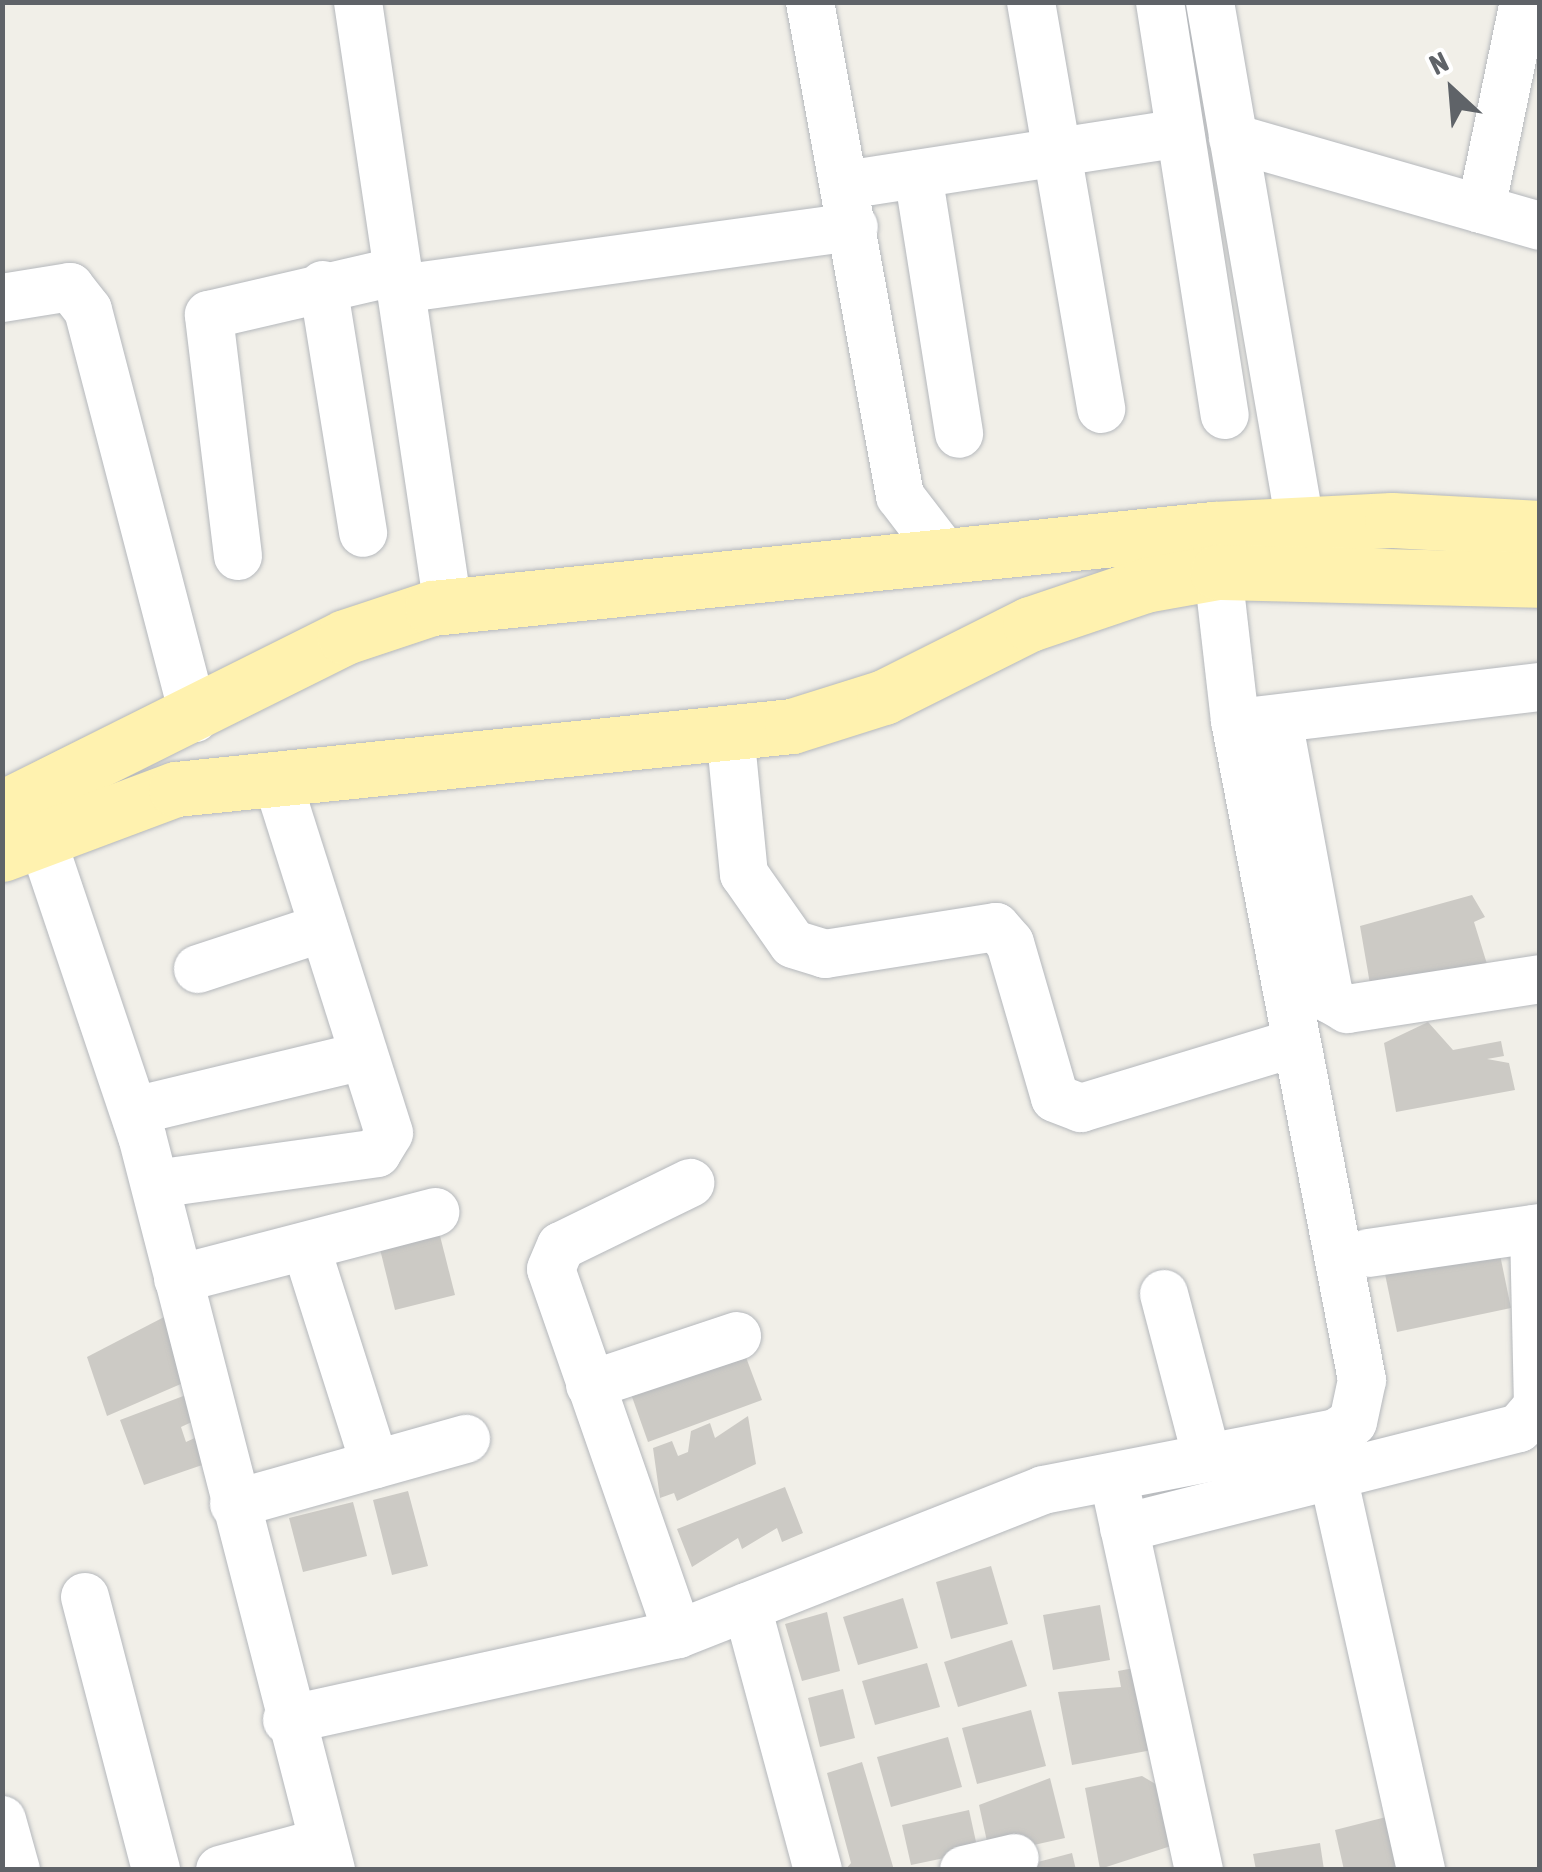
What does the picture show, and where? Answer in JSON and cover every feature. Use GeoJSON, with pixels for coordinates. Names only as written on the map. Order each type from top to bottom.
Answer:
{"type":"FeatureCollection","features":[{"type":"Feature","properties":{"kind":"main road"},"geometry":{"type":"LineString","coordinates":[[18,823],[176,789],[792,726],[884,697],[1084,601],[1215,550],[1300,524],[1540,528]]}},
{"type":"Feature","properties":{"kind":"main road"},"geometry":{"type":"LineString","coordinates":[[18,823],[194,718],[345,637],[448,607],[946,556],[1215,550],[1540,580]]}},
{"type":"Feature","properties":{"kind":"street"},"geometry":{"type":"LineString","coordinates":[[358,2],[448,607]]}},
{"type":"Feature","properties":{"kind":"street"},"geometry":{"type":"LineString","coordinates":[[810,2],[900,496],[946,556]]}},
{"type":"Feature","properties":{"kind":"street"},"geometry":{"type":"LineString","coordinates":[[1031,2],[1100,409]]}},
{"type":"Feature","properties":{"kind":"street"},"geometry":{"type":"LineString","coordinates":[[1160,2],[1225,416]]}},
{"type":"Feature","properties":{"kind":"street"},"geometry":{"type":"LineString","coordinates":[[1210,2],[1300,524]]}},
{"type":"Feature","properties":{"kind":"street"},"geometry":{"type":"LineString","coordinates":[[1482,209],[1524,2]]}},
{"type":"Feature","properties":{"kind":"street"},"geometry":{"type":"LineString","coordinates":[[238,556],[205,324],[219,308],[323,284],[399,280],[849,206],[918,174],[1180,133]]}},
{"type":"Feature","properties":{"kind":"street"},"geometry":{"type":"LineString","coordinates":[[1233,138],[1540,226]]}},
{"type":"Feature","properties":{"kind":"street"},"geometry":{"type":"LineString","coordinates":[[918,174],[959,434]]}},
{"type":"Feature","properties":{"kind":"street"},"geometry":{"type":"LineString","coordinates":[[323,284],[363,533]]}},
{"type":"Feature","properties":{"kind":"street"},"geometry":{"type":"LineString","coordinates":[[2,298],[70,288],[88,310],[194,718]]}},
{"type":"Feature","properties":{"kind":"street"},"geometry":{"type":"LineString","coordinates":[[1215,550],[1330,998],[1347,1009],[1540,979]]}},
{"type":"Feature","properties":{"kind":"street"},"geometry":{"type":"LineString","coordinates":[[1257,723],[1540,687]]}},
{"type":"Feature","properties":{"kind":"street"},"geometry":{"type":"LineString","coordinates":[[287,1720],[678,1634],[1043,1490],[1206,1454],[1336,1434],[1360,1402],[1295,1043],[1257,723]]}},
{"type":"Feature","properties":{"kind":"street"},"geometry":{"type":"LineString","coordinates":[[730,732],[744,874],[793,944],[825,954],[996,927],[1010,943],[1056,1098],[1081,1108],[1295,1043]]}},
{"type":"Feature","properties":{"kind":"street"},"geometry":{"type":"LineString","coordinates":[[155,1184],[377,1153],[387,1116],[363,1056],[276,778]]}},
{"type":"Feature","properties":{"kind":"street"},"geometry":{"type":"LineString","coordinates":[[18,823],[134,1111],[287,1720],[327,1856],[220,1870]]}},
{"type":"Feature","properties":{"kind":"street"},"geometry":{"type":"LineString","coordinates":[[198,969],[323,928]]}},
{"type":"Feature","properties":{"kind":"street"},"geometry":{"type":"LineString","coordinates":[[134,1111],[363,1056]]}},
{"type":"Feature","properties":{"kind":"street"},"geometry":{"type":"LineString","coordinates":[[678,1634],[590,1385],[552,1257],[690,1183]]}},
{"type":"Feature","properties":{"kind":"street"},"geometry":{"type":"LineString","coordinates":[[178,1279],[436,1212]]}},
{"type":"Feature","properties":{"kind":"street"},"geometry":{"type":"LineString","coordinates":[[1124,1528],[1502,1435],[1535,1422],[1537,1229],[1368,1252]]}},
{"type":"Feature","properties":{"kind":"street"},"geometry":{"type":"LineString","coordinates":[[306,1248],[375,1464]]}},
{"type":"Feature","properties":{"kind":"street"},"geometry":{"type":"LineString","coordinates":[[1164,1294],[1206,1454]]}},
{"type":"Feature","properties":{"kind":"street"},"geometry":{"type":"LineString","coordinates":[[590,1385],[737,1336]]}},
{"type":"Feature","properties":{"kind":"street"},"geometry":{"type":"LineString","coordinates":[[234,1504],[466,1440]]}},
{"type":"Feature","properties":{"kind":"street"},"geometry":{"type":"LineString","coordinates":[[1113,1476],[1199,1870]]}},
{"type":"Feature","properties":{"kind":"street"},"geometry":{"type":"LineString","coordinates":[[1333,1476],[1421,1870]]}},
{"type":"Feature","properties":{"kind":"street"},"geometry":{"type":"LineString","coordinates":[[85,1597],[156,1870]]}},
{"type":"Feature","properties":{"kind":"street"},"geometry":{"type":"LineString","coordinates":[[747,1607],[818,1870]]}},
{"type":"Feature","properties":{"kind":"street"},"geometry":{"type":"LineString","coordinates":[[2,1820],[16,1870]]}},
{"type":"Feature","properties":{"kind":"street"},"geometry":{"type":"LineString","coordinates":[[964,1870],[1015,1858]]}},
{"type":"Feature","properties":{"kind":"building"},"geometry":{"type":"Polygon","coordinates":[[[1472,895],[1485,917],[1474,922],[1487,964],[1370,984],[1360,926],[1472,895]]]}},
{"type":"Feature","properties":{"kind":"building"},"geometry":{"type":"Polygon","coordinates":[[[1428,1022],[1453,1050],[1501,1041],[1504,1056],[1487,1059],[1509,1063],[1515,1090],[1396,1112],[1384,1043],[1428,1022]]]}},
{"type":"Feature","properties":{"kind":"building"},"geometry":{"type":"Polygon","coordinates":[[[437,1224],[455,1295],[395,1310],[377,1237],[437,1224]]]}},
{"type":"Feature","properties":{"kind":"building"},"geometry":{"type":"Polygon","coordinates":[[[1499,1250],[1511,1308],[1397,1332],[1385,1274],[1499,1250]]]}},
{"type":"Feature","properties":{"kind":"building"},"geometry":{"type":"Polygon","coordinates":[[[166,1316],[190,1380],[107,1416],[87,1357],[166,1316]]]}},
{"type":"Feature","properties":{"kind":"building"},"geometry":{"type":"Polygon","coordinates":[[[744,1352],[762,1400],[648,1442],[631,1394],[744,1352]]]}},
{"type":"Feature","properties":{"kind":"building"},"geometry":{"type":"Polygon","coordinates":[[[186,1395],[196,1420],[181,1427],[186,1442],[199,1436],[208,1463],[144,1485],[120,1420],[186,1395]]]}},
{"type":"Feature","properties":{"kind":"building"},"geometry":{"type":"Polygon","coordinates":[[[748,1416],[756,1464],[677,1501],[674,1493],[660,1498],[653,1448],[672,1441],[678,1456],[688,1452],[691,1431],[710,1423],[715,1438],[748,1416]]]}},
{"type":"Feature","properties":{"kind":"building"},"geometry":{"type":"Polygon","coordinates":[[[785,1487],[803,1533],[782,1542],[777,1528],[742,1549],[738,1538],[692,1567],[677,1529],[785,1487]]]}},
{"type":"Feature","properties":{"kind":"building"},"geometry":{"type":"Polygon","coordinates":[[[408,1491],[428,1566],[392,1575],[373,1500],[408,1491]]]}},
{"type":"Feature","properties":{"kind":"building"},"geometry":{"type":"Polygon","coordinates":[[[353,1502],[367,1556],[303,1572],[289,1518],[353,1502]]]}},
{"type":"Feature","properties":{"kind":"building"},"geometry":{"type":"Polygon","coordinates":[[[991,1566],[1008,1624],[951,1639],[936,1582],[991,1566]]]}},
{"type":"Feature","properties":{"kind":"building"},"geometry":{"type":"Polygon","coordinates":[[[903,1598],[918,1648],[858,1665],[843,1617],[903,1598]]]}},
{"type":"Feature","properties":{"kind":"building"},"geometry":{"type":"Polygon","coordinates":[[[1100,1605],[1110,1660],[1053,1670],[1043,1615],[1100,1605]]]}},
{"type":"Feature","properties":{"kind":"building"},"geometry":{"type":"Polygon","coordinates":[[[827,1612],[840,1671],[802,1681],[785,1624],[827,1612]]]}},
{"type":"Feature","properties":{"kind":"building"},"geometry":{"type":"Polygon","coordinates":[[[1012,1640],[1027,1686],[958,1707],[944,1662],[1012,1640]]]}},
{"type":"Feature","properties":{"kind":"building"},"geometry":{"type":"Polygon","coordinates":[[[927,1663],[940,1707],[875,1725],[862,1681],[927,1663]]]}},
{"type":"Feature","properties":{"kind":"building"},"geometry":{"type":"Polygon","coordinates":[[[1134,1668],[1152,1750],[1072,1765],[1058,1692],[1121,1687],[1118,1671],[1134,1668]]]}},
{"type":"Feature","properties":{"kind":"building"},"geometry":{"type":"Polygon","coordinates":[[[843,1689],[855,1738],[820,1747],[808,1698],[843,1689]]]}},
{"type":"Feature","properties":{"kind":"building"},"geometry":{"type":"Polygon","coordinates":[[[1031,1710],[1046,1766],[977,1784],[962,1728],[1031,1710]]]}},
{"type":"Feature","properties":{"kind":"building"},"geometry":{"type":"Polygon","coordinates":[[[948,1737],[962,1787],[891,1807],[877,1757],[948,1737]]]}},
{"type":"Feature","properties":{"kind":"building"},"geometry":{"type":"Polygon","coordinates":[[[862,1762],[894,1870],[845,1870],[851,1863],[827,1773],[862,1762]]]}},
{"type":"Feature","properties":{"kind":"building"},"geometry":{"type":"Polygon","coordinates":[[[1142,1776],[1159,1786],[1171,1846],[1100,1869],[1085,1788],[1142,1776]]]}},
{"type":"Feature","properties":{"kind":"building"},"geometry":{"type":"Polygon","coordinates":[[[1050,1778],[1065,1838],[990,1855],[979,1805],[1050,1778]]]}},
{"type":"Feature","properties":{"kind":"building"},"geometry":{"type":"Polygon","coordinates":[[[969,1810],[978,1851],[911,1865],[902,1825],[969,1810]]]}},
{"type":"Feature","properties":{"kind":"building"},"geometry":{"type":"Polygon","coordinates":[[[1394,1815],[1407,1870],[1344,1870],[1335,1830],[1394,1815]]]}},
{"type":"Feature","properties":{"kind":"building"},"geometry":{"type":"Polygon","coordinates":[[[1320,1843],[1324,1870],[1256,1870],[1253,1854],[1320,1843]]]}},
{"type":"Feature","properties":{"kind":"building"},"geometry":{"type":"Polygon","coordinates":[[[1072,1853],[1076,1870],[1015,1870],[1015,1868],[1072,1853]]]}}]}
